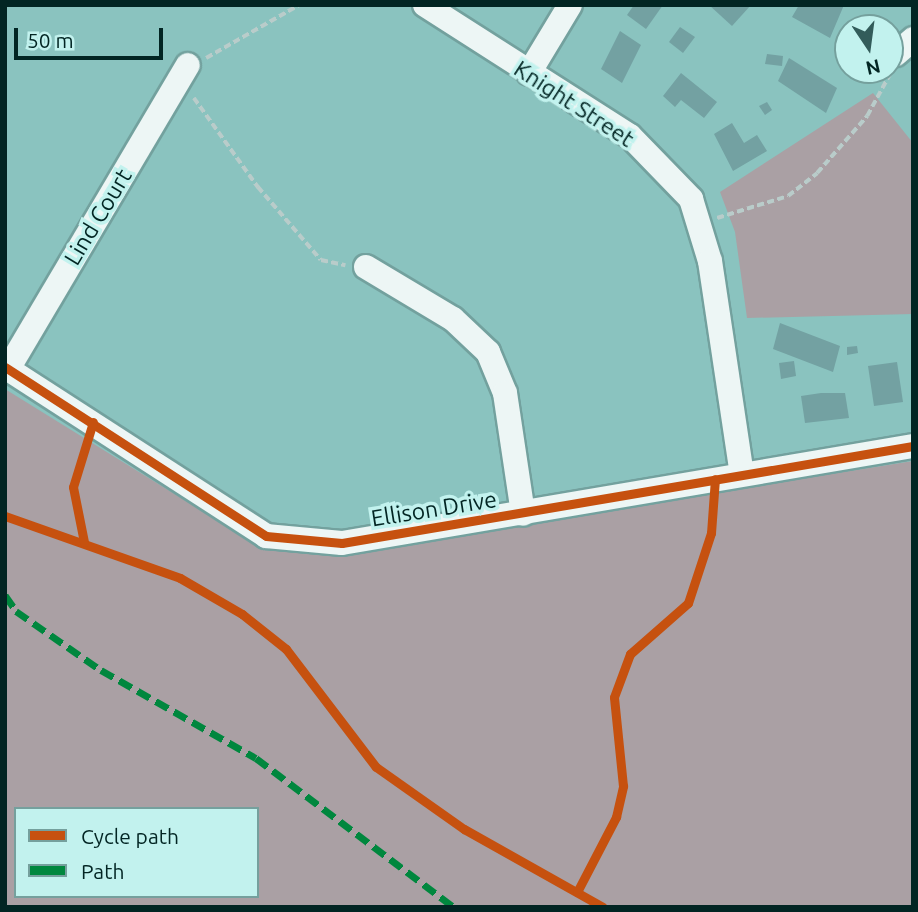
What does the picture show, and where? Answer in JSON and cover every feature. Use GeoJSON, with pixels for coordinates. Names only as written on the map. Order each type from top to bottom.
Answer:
{"type":"FeatureCollection","features":[{"type":"Feature","properties":{"kind":"street","name":"Knight Street"},"geometry":{"type":"LineString","coordinates":[[425,5],[630,136],[691,199],[702,223],[742,474]]}},
{"type":"Feature","properties":{"kind":"street"},"geometry":{"type":"LineString","coordinates":[[529,73],[570,5]]}},
{"type":"Feature","properties":{"kind":"street","name":"Lind Court"},"geometry":{"type":"LineString","coordinates":[[6,368],[183,74]]}},
{"type":"Feature","properties":{"kind":"street"},"geometry":{"type":"LineString","coordinates":[[366,267],[453,319],[488,352],[505,393],[523,514]]}},
{"type":"Feature","properties":{"kind":"street","name":"Ellison Drive"},"geometry":{"type":"LineString","coordinates":[[6,368],[266,536],[342,543],[913,446]]}},
{"type":"Feature","properties":{"kind":"path"},"geometry":{"type":"LineString","coordinates":[[299,5],[183,74],[321,260],[366,267]]}},
{"type":"Feature","properties":{"kind":"path"},"geometry":{"type":"LineString","coordinates":[[702,223],[788,196],[817,173],[867,116],[889,82],[905,46]]}},
{"type":"Feature","properties":{"kind":"shaded area"},"geometry":{"type":"Polygon","coordinates":[[[873,93],[913,143],[913,314],[747,318],[735,232],[720,192],[873,93]]]}},
{"type":"Feature","properties":{"kind":"shaded area"},"geometry":{"type":"Polygon","coordinates":[[[5,389],[265,550],[339,552],[913,461],[913,907],[5,907],[5,389]]]}},
{"type":"Feature","properties":{"kind":"building"},"geometry":{"type":"Polygon","coordinates":[[[634,5],[663,5],[646,29],[627,15],[634,5]]]}},
{"type":"Feature","properties":{"kind":"building"},"geometry":{"type":"Polygon","coordinates":[[[709,5],[751,5],[732,26],[709,5]]]}},
{"type":"Feature","properties":{"kind":"building"},"geometry":{"type":"Polygon","coordinates":[[[799,5],[844,5],[840,14],[834,14],[834,29],[830,38],[792,17],[799,5]]]}},
{"type":"Feature","properties":{"kind":"building"},"geometry":{"type":"Polygon","coordinates":[[[680,27],[695,37],[683,53],[669,42],[680,27]]]}},
{"type":"Feature","properties":{"kind":"building"},"geometry":{"type":"Polygon","coordinates":[[[620,31],[641,45],[622,83],[601,69],[620,31]]]}},
{"type":"Feature","properties":{"kind":"building"},"geometry":{"type":"Polygon","coordinates":[[[767,54],[783,56],[782,66],[765,64],[767,54]]]}},
{"type":"Feature","properties":{"kind":"building"},"geometry":{"type":"Polygon","coordinates":[[[789,58],[837,88],[826,113],[778,81],[789,58]]]}},
{"type":"Feature","properties":{"kind":"building"},"geometry":{"type":"Polygon","coordinates":[[[681,73],[717,102],[704,118],[681,100],[675,107],[663,96],[681,73]]]}},
{"type":"Feature","properties":{"kind":"building"},"geometry":{"type":"Polygon","coordinates":[[[767,102],[772,110],[765,115],[759,106],[767,102]]]}},
{"type":"Feature","properties":{"kind":"building"},"geometry":{"type":"Polygon","coordinates":[[[732,123],[744,143],[757,135],[767,151],[733,171],[714,134],[732,123]]]}},
{"type":"Feature","properties":{"kind":"building"},"geometry":{"type":"Polygon","coordinates":[[[780,323],[840,346],[833,372],[773,349],[780,323]]]}},
{"type":"Feature","properties":{"kind":"building"},"geometry":{"type":"Polygon","coordinates":[[[857,346],[858,353],[847,355],[847,347],[857,346]]]}},
{"type":"Feature","properties":{"kind":"building"},"geometry":{"type":"Polygon","coordinates":[[[794,361],[796,376],[781,379],[779,363],[794,361]]]}},
{"type":"Feature","properties":{"kind":"building"},"geometry":{"type":"Polygon","coordinates":[[[897,362],[903,402],[874,406],[868,366],[897,362]]]}},
{"type":"Feature","properties":{"kind":"building"},"geometry":{"type":"Polygon","coordinates":[[[845,393],[849,418],[805,423],[801,396],[845,393]]]}},
{"type":"Feature","properties":{"kind":"marked path"},"geometry":{"type":"LineString","coordinates":[[5,595],[16,611],[101,670],[256,758],[454,907]]}},
{"type":"Feature","properties":{"kind":"cycle path"},"geometry":{"type":"LineString","coordinates":[[5,367],[266,536],[342,543],[913,446]]}},
{"type":"Feature","properties":{"kind":"cycle path"},"geometry":{"type":"LineString","coordinates":[[84,542],[73,487],[93,422]]}},
{"type":"Feature","properties":{"kind":"cycle path"},"geometry":{"type":"LineString","coordinates":[[577,892],[616,817],[623,786],[614,697],[630,654],[688,603],[711,533],[715,479]]}},
{"type":"Feature","properties":{"kind":"cycle path"},"geometry":{"type":"LineString","coordinates":[[5,516],[180,578],[242,614],[286,649],[376,767],[464,829],[603,907]]}}]}
